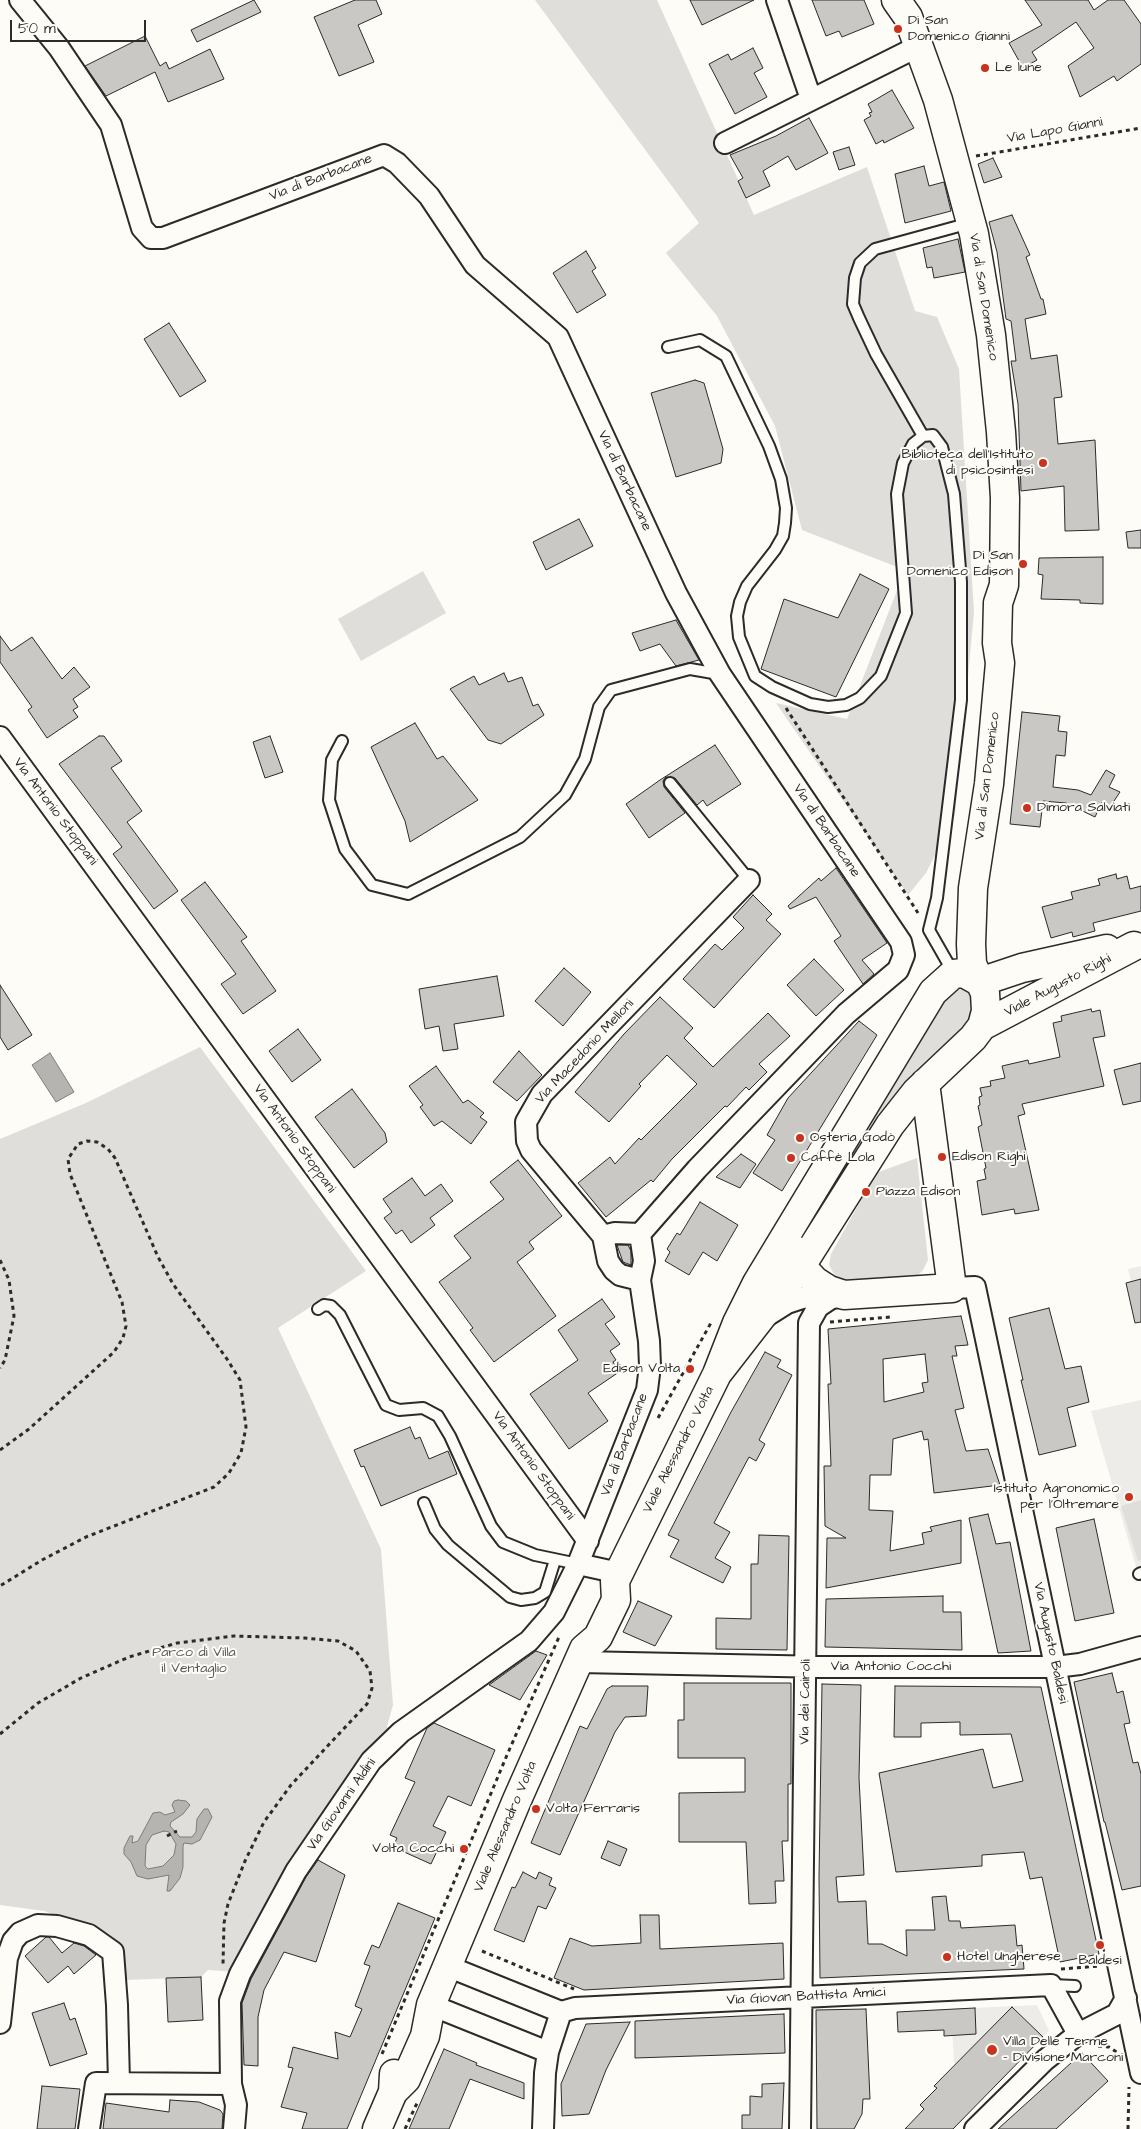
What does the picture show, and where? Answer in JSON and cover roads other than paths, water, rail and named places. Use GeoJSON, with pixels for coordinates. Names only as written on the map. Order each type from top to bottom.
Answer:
{"type":"FeatureCollection","features":[{"type":"Feature","properties":{"kind":"main road","name":"Via di San Domenico"},"geometry":{"type":"LineString","coordinates":[[904,6],[940,108],[970,222],[991,335],[1002,432],[1005,498],[1004,585],[998,603],[997,643],[1000,663],[989,784],[973,888],[971,959],[986,1000],[986,1011],[982,1026]]}},
{"type":"Feature","properties":{"kind":"main road","name":"Via di San Domenico"},"geometry":{"type":"LineString","coordinates":[[737,1318],[791,1225],[949,965],[973,888]]}},
{"type":"Feature","properties":{"kind":"main road","name":"Viale Augusto Righi"},"geometry":{"type":"LineString","coordinates":[[980,982],[1022,968],[1082,954],[1137,946]]}},
{"type":"Feature","properties":{"kind":"main road","name":"Viale Augusto Righi"},"geometry":{"type":"LineString","coordinates":[[982,1026],[1137,946]]}},
{"type":"Feature","properties":{"kind":"main road"},"geometry":{"type":"LineString","coordinates":[[933,992],[953,974],[964,973],[980,982]]}},
{"type":"Feature","properties":{"kind":"main road"},"geometry":{"type":"LineString","coordinates":[[737,1318],[801,1266],[886,1130],[925,1083],[966,1045],[982,1026]]}},
{"type":"Feature","properties":{"kind":"main road"},"geometry":{"type":"LineString","coordinates":[[791,1225],[793,1249],[801,1266],[822,1286],[844,1295],[963,1288],[925,1083]]}},
{"type":"Feature","properties":{"kind":"main road","name":"Viale Alessandro Volta"},"geometry":{"type":"LineString","coordinates":[[377,2129],[393,2092],[406,2079],[425,2036],[431,2005],[447,1966],[517,1800],[581,1656],[582,1630],[599,1593],[617,1577],[717,1374],[737,1318]]}},
{"type":"Feature","properties":{"kind":"street","name":"Via di Barbacane"},"geometry":{"type":"LineString","coordinates":[[20,0],[59,48],[111,125],[142,228],[151,238],[163,238],[362,164],[374,156],[384,155],[398,164],[429,196],[475,265],[558,336],[676,593],[720,674],[901,942],[904,955],[898,970],[840,1022],[697,1170],[640,1234],[644,1261],[640,1280],[649,1341],[650,1366],[647,1390],[578,1564]]}},
{"type":"Feature","properties":{"kind":"street"},"geometry":{"type":"LineString","coordinates":[[777,0],[812,99]]}},
{"type":"Feature","properties":{"kind":"street"},"geometry":{"type":"LineString","coordinates":[[725,142],[919,46]]}},
{"type":"Feature","properties":{"kind":"street","name":"Via Antonio Stoppani"},"geometry":{"type":"LineString","coordinates":[[0,737],[588,1541]]}},
{"type":"Feature","properties":{"kind":"street","name":"Via Macedonio Melloni"},"geometry":{"type":"LineString","coordinates":[[640,1280],[620,1275],[614,1270],[608,1261],[603,1236],[531,1150],[527,1141],[526,1122],[542,1094],[749,880]]}},
{"type":"Feature","properties":{"kind":"street"},"geometry":{"type":"LineString","coordinates":[[603,1236],[622,1233],[640,1234]]}},
{"type":"Feature","properties":{"kind":"street","name":"Via Augusto Baldesi"},"geometry":{"type":"LineString","coordinates":[[963,1288],[1133,1997],[1135,2078]]}},
{"type":"Feature","properties":{"kind":"street"},"geometry":{"type":"LineString","coordinates":[[737,1318],[774,1310],[796,1300],[844,1295]]}},
{"type":"Feature","properties":{"kind":"street","name":"Via dei Cairoli"},"geometry":{"type":"LineString","coordinates":[[800,2129],[807,1667],[809,1322],[818,1307],[830,1299],[844,1295]]}},
{"type":"Feature","properties":{"kind":"street"},"geometry":{"type":"LineString","coordinates":[[578,1564],[617,1577]]}},
{"type":"Feature","properties":{"kind":"street","name":"Via Giovanni Aldini"},"geometry":{"type":"LineString","coordinates":[[234,2129],[236,2106],[231,2084],[229,2010],[240,1974],[296,1871],[366,1767],[401,1732],[528,1641],[554,1612],[578,1564]]}},
{"type":"Feature","properties":{"kind":"street","name":"Via Antonio Cocchi"},"geometry":{"type":"LineString","coordinates":[[581,1656],[807,1667],[1055,1667],[1080,1664],[1141,1647]]}},
{"type":"Feature","properties":{"kind":"street"},"geometry":{"type":"LineString","coordinates":[[0,2022],[7,1958],[13,1941],[20,1933],[38,1925],[57,1926],[89,1935],[113,1952],[118,2004],[119,2082]]}},
{"type":"Feature","properties":{"kind":"street"},"geometry":{"type":"LineString","coordinates":[[447,1966],[561,2012],[548,2052],[544,2073],[543,2129]]}},
{"type":"Feature","properties":{"kind":"street"},"geometry":{"type":"LineString","coordinates":[[1051,1985],[1086,2040]]}},
{"type":"Feature","properties":{"kind":"street","name":"Via Giovan Battista Amici"},"geometry":{"type":"LineString","coordinates":[[561,2012],[575,2008],[1051,1985]]}},
{"type":"Feature","properties":{"kind":"street"},"geometry":{"type":"LineString","coordinates":[[975,2129],[1030,2072],[1086,2040],[1117,2014],[1133,1997]]}},
{"type":"Feature","properties":{"kind":"street"},"geometry":{"type":"LineString","coordinates":[[431,2005],[548,2052]]}},
{"type":"Feature","properties":{"kind":"street"},"geometry":{"type":"LineString","coordinates":[[89,2129],[96,2083],[231,2084]]}},
{"type":"Feature","properties":{"kind":"lane"},"geometry":{"type":"LineString","coordinates":[[923,436],[876,354],[859,318],[853,304],[855,278],[860,263],[875,249],[970,222]]}},
{"type":"Feature","properties":{"kind":"lane"},"geometry":{"type":"LineString","coordinates":[[668,347],[700,340],[726,356],[768,446],[781,479],[786,508],[783,536],[775,550],[747,586],[737,616],[739,638],[755,676],[772,687],[810,704],[828,707],[846,705],[860,698],[881,676],[906,613],[897,494],[899,480],[908,453],[923,436],[933,436],[946,457],[954,494],[961,582],[961,700],[936,898],[929,930],[949,965]]}},
{"type":"Feature","properties":{"kind":"lane"},"geometry":{"type":"LineString","coordinates":[[342,741],[332,760],[329,800],[345,850],[372,884],[408,894],[520,837],[565,795],[584,759],[599,708],[611,690],[690,669],[720,674]]}},
{"type":"Feature","properties":{"kind":"lane"},"geometry":{"type":"LineString","coordinates":[[670,783],[749,880]]}},
{"type":"Feature","properties":{"kind":"lane"},"geometry":{"type":"LineString","coordinates":[[318,1309],[324,1305],[332,1306],[340,1315],[386,1404],[399,1410],[423,1408],[438,1416],[450,1436],[497,1536],[511,1547],[555,1560],[578,1564]]}},
{"type":"Feature","properties":{"kind":"lane"},"geometry":{"type":"LineString","coordinates":[[424,1503],[435,1529],[448,1545],[510,1598],[520,1600],[535,1598],[545,1592],[555,1560]]}},
{"type":"Feature","properties":{"kind":"lane"},"geometry":{"type":"LineString","coordinates":[[1051,1985],[1075,1986]]}},
{"type":"Feature","properties":{"kind":"place","name":"Di San Domenico Gianni"},"geometry":{"type":"Point","coordinates":[898,29]}},
{"type":"Feature","properties":{"kind":"place","name":"Le lune"},"geometry":{"type":"Point","coordinates":[985,68]}},
{"type":"Feature","properties":{"kind":"place","name":"Biblioteca dell'Istituto di psicosintesi"},"geometry":{"type":"Point","coordinates":[1043,463]}},
{"type":"Feature","properties":{"kind":"place","name":"Di San Domenico Edison"},"geometry":{"type":"Point","coordinates":[1023,564]}},
{"type":"Feature","properties":{"kind":"place","name":"Dimora Salviati"},"geometry":{"type":"Point","coordinates":[1027,808]}},
{"type":"Feature","properties":{"kind":"place","name":"Osteria Godò"},"geometry":{"type":"Point","coordinates":[800,1138]}},
{"type":"Feature","properties":{"kind":"place","name":"Edison Righi"},"geometry":{"type":"Point","coordinates":[942,1157]}},
{"type":"Feature","properties":{"kind":"place","name":"Caffè Lola"},"geometry":{"type":"Point","coordinates":[791,1158]}},
{"type":"Feature","properties":{"kind":"place","name":"Piazza Edison"},"geometry":{"type":"Point","coordinates":[866,1192]}},
{"type":"Feature","properties":{"kind":"place","name":"Edison Volta"},"geometry":{"type":"Point","coordinates":[690,1369]}},
{"type":"Feature","properties":{"kind":"place","name":"Istituto Agronomico per l'Oltremare"},"geometry":{"type":"Point","coordinates":[1129,1497]}},
{"type":"Feature","properties":{"kind":"place","name":"Volta Ferraris"},"geometry":{"type":"Point","coordinates":[536,1809]}},
{"type":"Feature","properties":{"kind":"place","name":"Volta Cocchi"},"geometry":{"type":"Point","coordinates":[464,1849]}},
{"type":"Feature","properties":{"kind":"place","name":"Baldesi"},"geometry":{"type":"Point","coordinates":[1100,1945]}},
{"type":"Feature","properties":{"kind":"place","name":"Hotel Ungherese"},"geometry":{"type":"Point","coordinates":[947,1957]}},
{"type":"Feature","properties":{"kind":"place","name":"Villa Delle Terme - Divisione Marconi"},"geometry":{"type":"Point","coordinates":[992,2050]}},
{"type":"Feature","properties":{"kind":"park label","name":"Parco di Villa il Ventaglio"},"geometry":{"type":"Point","coordinates":[194,1662]}}]}
